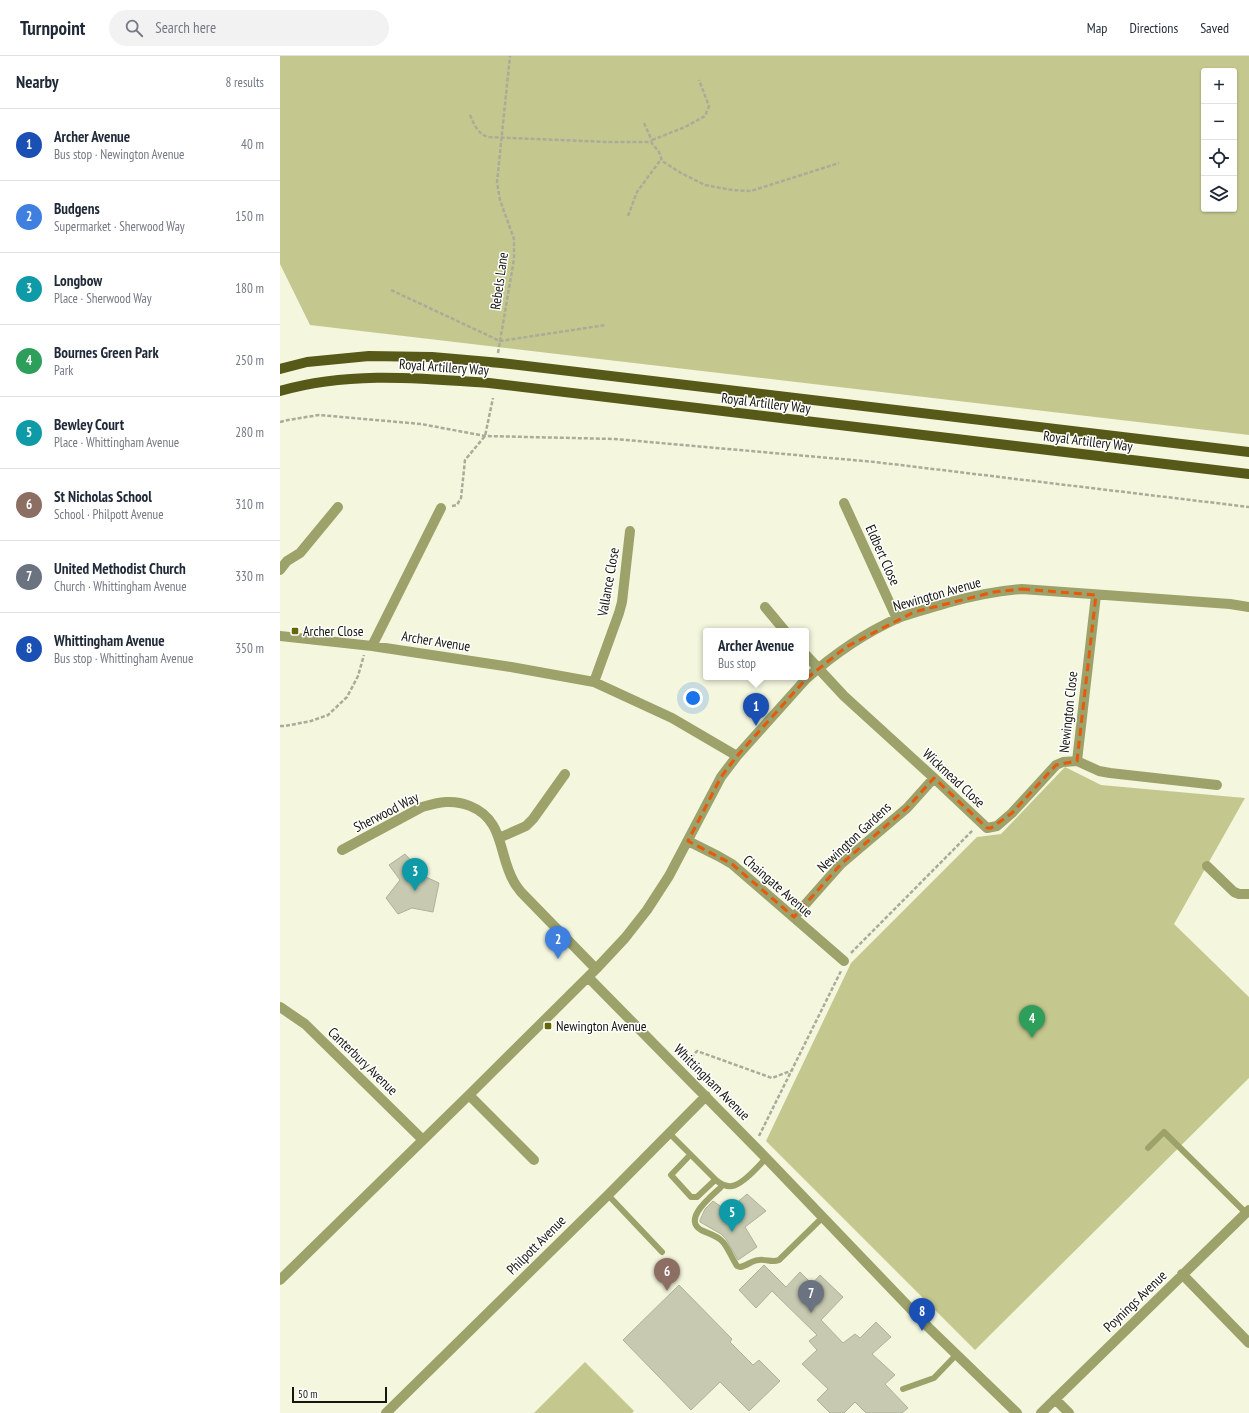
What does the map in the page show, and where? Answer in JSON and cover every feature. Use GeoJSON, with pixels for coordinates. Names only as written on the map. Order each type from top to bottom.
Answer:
{"type":"FeatureCollection","features":[{"type":"Feature","properties":{"kind":"main road","name":"Royal Artillery Way"},"geometry":{"type":"LineString","coordinates":[[280,369],[307,362],[369,356],[439,358],[501,363],[1249,452]]}},
{"type":"Feature","properties":{"kind":"main road","name":"Royal Artillery Way"},"geometry":{"type":"LineString","coordinates":[[280,391],[323,382],[392,377],[489,384],[1249,474]]}},
{"type":"Feature","properties":{"kind":"street","name":"Eldbert Close"},"geometry":{"type":"LineString","coordinates":[[844,503],[897,619]]}},
{"type":"Feature","properties":{"kind":"street"},"geometry":{"type":"LineString","coordinates":[[280,570],[287,561],[300,553],[338,507]]}},
{"type":"Feature","properties":{"kind":"street"},"geometry":{"type":"LineString","coordinates":[[368,645],[441,508]]}},
{"type":"Feature","properties":{"kind":"street","name":"Vallance Close"},"geometry":{"type":"LineString","coordinates":[[594,682],[622,602],[630,531]]}},
{"type":"Feature","properties":{"kind":"street","name":"Newington Avenue"},"geometry":{"type":"LineString","coordinates":[[809,676],[818,668],[853,644],[897,619],[914,612],[960,599],[994,592],[1022,589],[1230,604],[1249,607]]}},
{"type":"Feature","properties":{"kind":"street","name":"Newington Close"},"geometry":{"type":"LineString","coordinates":[[1096,595],[1077,761],[1099,771],[1110,774],[1217,785]]}},
{"type":"Feature","properties":{"kind":"street"},"geometry":{"type":"LineString","coordinates":[[765,607],[782,628]]}},
{"type":"Feature","properties":{"kind":"street","name":"Archer Avenue"},"geometry":{"type":"LineString","coordinates":[[280,636],[368,645],[511,667],[594,682],[672,718],[737,756]]}},
{"type":"Feature","properties":{"kind":"street","name":"Wickmead Close"},"geometry":{"type":"LineString","coordinates":[[809,658],[844,696],[987,828],[997,826],[1012,813],[1056,765],[1063,762],[1077,761]]}},
{"type":"Feature","properties":{"kind":"street","name":"Newington Avenue"},"geometry":{"type":"LineString","coordinates":[[280,1280],[469,1095],[596,969],[625,938],[647,910],[669,876],[721,777],[737,756],[805,680]]}},
{"type":"Feature","properties":{"kind":"street"},"geometry":{"type":"LineString","coordinates":[[499,838],[526,826],[533,819],[566,774]]}},
{"type":"Feature","properties":{"kind":"street","name":"Newington Gardens"},"geometry":{"type":"LineString","coordinates":[[794,917],[841,864],[907,808],[934,778]]}},
{"type":"Feature","properties":{"kind":"street","name":"Sherwood Way"},"geometry":{"type":"LineString","coordinates":[[342,850],[422,807],[436,802],[455,802],[476,808],[493,824],[514,882],[521,892],[596,969]]}},
{"type":"Feature","properties":{"kind":"street","name":"Chaingate Avenue"},"geometry":{"type":"LineString","coordinates":[[688,841],[732,864],[844,961]]}},
{"type":"Feature","properties":{"kind":"street"},"geometry":{"type":"LineString","coordinates":[[1207,866],[1234,892],[1239,894],[1249,894]]}},
{"type":"Feature","properties":{"kind":"street","name":"Whittingham Avenue"},"geometry":{"type":"LineString","coordinates":[[588,977],[957,1354],[1017,1413]]}},
{"type":"Feature","properties":{"kind":"street","name":"Canterbury Avenue"},"geometry":{"type":"LineString","coordinates":[[280,1007],[305,1024],[423,1140]]}},
{"type":"Feature","properties":{"kind":"street"},"geometry":{"type":"LineString","coordinates":[[469,1095],[534,1160]]}},
{"type":"Feature","properties":{"kind":"street","name":"Philpott Avenue"},"geometry":{"type":"LineString","coordinates":[[386,1413],[608,1195],[706,1096]]}},
{"type":"Feature","properties":{"kind":"street","name":"Poynings Avenue"},"geometry":{"type":"LineString","coordinates":[[1041,1413],[1247,1211]]}},
{"type":"Feature","properties":{"kind":"street"},"geometry":{"type":"LineString","coordinates":[[1182,1274],[1249,1343]]}},
{"type":"Feature","properties":{"kind":"street"},"geometry":{"type":"LineString","coordinates":[[1055,1399],[1069,1413]]}},
{"type":"Feature","properties":{"kind":"lane"},"geometry":{"type":"LineString","coordinates":[[1148,1148],[1164,1132],[1247,1211]]}},
{"type":"Feature","properties":{"kind":"lane"},"geometry":{"type":"LineString","coordinates":[[669,1133],[715,1180],[723,1185],[732,1186],[739,1183],[766,1158]]}},
{"type":"Feature","properties":{"kind":"lane"},"geometry":{"type":"LineString","coordinates":[[690,1155],[672,1175],[691,1197],[697,1197],[715,1180]]}},
{"type":"Feature","properties":{"kind":"lane"},"geometry":{"type":"LineString","coordinates":[[723,1185],[698,1210],[695,1219],[697,1226],[714,1235],[723,1242],[737,1266],[740,1267],[756,1260],[775,1262],[780,1260],[824,1217]]}},
{"type":"Feature","properties":{"kind":"lane"},"geometry":{"type":"LineString","coordinates":[[608,1195],[662,1252]]}},
{"type":"Feature","properties":{"kind":"lane"},"geometry":{"type":"LineString","coordinates":[[903,1389],[934,1378],[957,1354]]}},
{"type":"Feature","properties":{"kind":"path","name":"Rebels Lane"},"geometry":{"type":"LineString","coordinates":[[498,353],[514,259],[514,239],[500,200],[497,182],[510,56]]}},
{"type":"Feature","properties":{"kind":"path"},"geometry":{"type":"LineString","coordinates":[[470,115],[475,127],[484,136],[606,142],[652,141],[685,127],[705,116],[709,106],[699,80]]}},
{"type":"Feature","properties":{"kind":"path"},"geometry":{"type":"LineString","coordinates":[[644,123],[662,161],[700,183],[719,188],[751,191],[840,163]]}},
{"type":"Feature","properties":{"kind":"path"},"geometry":{"type":"LineString","coordinates":[[628,216],[637,192],[662,161]]}},
{"type":"Feature","properties":{"kind":"path"},"geometry":{"type":"LineString","coordinates":[[391,290],[500,341],[606,325]]}},
{"type":"Feature","properties":{"kind":"path"},"geometry":{"type":"LineString","coordinates":[[441,508],[457,505],[461,498],[465,460],[485,436],[493,398]]}},
{"type":"Feature","properties":{"kind":"path"},"geometry":{"type":"LineString","coordinates":[[280,422],[319,414],[420,424],[485,436],[615,439],[875,462],[1249,507]]}},
{"type":"Feature","properties":{"kind":"path"},"geometry":{"type":"LineString","coordinates":[[280,726],[311,721],[328,715],[347,697],[358,676],[368,645]]}},
{"type":"Feature","properties":{"kind":"path"},"geometry":{"type":"LineString","coordinates":[[754,1146],[839,976],[844,961],[981,823]]}},
{"type":"Feature","properties":{"kind":"path"},"geometry":{"type":"LineString","coordinates":[[679,1069],[697,1052],[772,1078],[793,1070]]}},
{"type":"Feature","properties":{"kind":"highlighted area"},"geometry":{"type":"Polygon","coordinates":[[[1022,589],[1096,595],[1077,761],[1056,765],[1012,813],[991,828],[987,828],[934,778],[907,808],[841,864],[794,917],[732,864],[688,841],[721,777],[737,756],[806,679],[846,647],[914,612],[994,592],[1022,589]]]}},
{"type":"Feature","properties":{"kind":"green space"},"geometry":{"type":"Polygon","coordinates":[[[280,56],[1249,56],[1249,435],[310,325],[280,264],[280,56]]]}},
{"type":"Feature","properties":{"kind":"green space"},"geometry":{"type":"Polygon","coordinates":[[[1065,767],[1101,785],[1245,798],[1174,924],[1249,997],[1249,1078],[975,1350],[766,1141],[851,963],[977,837],[1001,834],[1065,767]]]}},
{"type":"Feature","properties":{"kind":"green space"},"geometry":{"type":"Polygon","coordinates":[[[585,1362],[634,1411],[632,1413],[534,1413],[585,1362]]]}},
{"type":"Feature","properties":{"kind":"building"},"geometry":{"type":"Polygon","coordinates":[[[405,854],[426,877],[439,883],[433,912],[412,908],[398,914],[386,898],[400,880],[389,865],[405,854]]]}},
{"type":"Feature","properties":{"kind":"building"},"geometry":{"type":"Polygon","coordinates":[[[747,1194],[766,1211],[745,1227],[757,1247],[738,1260],[726,1239],[721,1234],[700,1222],[700,1220],[705,1209],[713,1201],[727,1211],[747,1194]]]}},
{"type":"Feature","properties":{"kind":"building"},"geometry":{"type":"Polygon","coordinates":[[[764,1265],[786,1287],[800,1272],[812,1284],[820,1275],[843,1297],[821,1320],[843,1343],[855,1334],[860,1338],[876,1322],[891,1337],[872,1354],[895,1375],[885,1384],[908,1408],[902,1413],[866,1413],[855,1402],[844,1413],[830,1413],[817,1400],[828,1389],[802,1364],[817,1350],[809,1341],[817,1335],[772,1291],[756,1308],[739,1290],[764,1265]]]}},
{"type":"Feature","properties":{"kind":"building"},"geometry":{"type":"Polygon","coordinates":[[[679,1285],[732,1339],[730,1342],[753,1365],[759,1360],[780,1381],[749,1411],[720,1382],[691,1410],[623,1340],[679,1285]]]}},
{"type":"Feature","properties":{"kind":"place","name":"Archer Close"},"geometry":{"type":"Point","coordinates":[295,631]}},
{"type":"Feature","properties":{"kind":"place","name":"Archer Avenue"},"geometry":{"type":"Point","coordinates":[756,726]}},
{"type":"Feature","properties":{"kind":"place","name":"Longbow"},"geometry":{"type":"Point","coordinates":[415,891]}},
{"type":"Feature","properties":{"kind":"place","name":"Budgens"},"geometry":{"type":"Point","coordinates":[558,959]}},
{"type":"Feature","properties":{"kind":"place","name":"Newington Avenue"},"geometry":{"type":"Point","coordinates":[548,1026]}},
{"type":"Feature","properties":{"kind":"place","name":"Bournes Green Park"},"geometry":{"type":"Point","coordinates":[1032,1038]}},
{"type":"Feature","properties":{"kind":"place","name":"Bewley Court"},"geometry":{"type":"Point","coordinates":[732,1232]}},
{"type":"Feature","properties":{"kind":"place","name":"St Nicholas School"},"geometry":{"type":"Point","coordinates":[667,1291]}},
{"type":"Feature","properties":{"kind":"place","name":"United Methodist Church"},"geometry":{"type":"Point","coordinates":[811,1313]}},
{"type":"Feature","properties":{"kind":"place","name":"Whittingham Avenue"},"geometry":{"type":"Point","coordinates":[922,1331]}}]}
